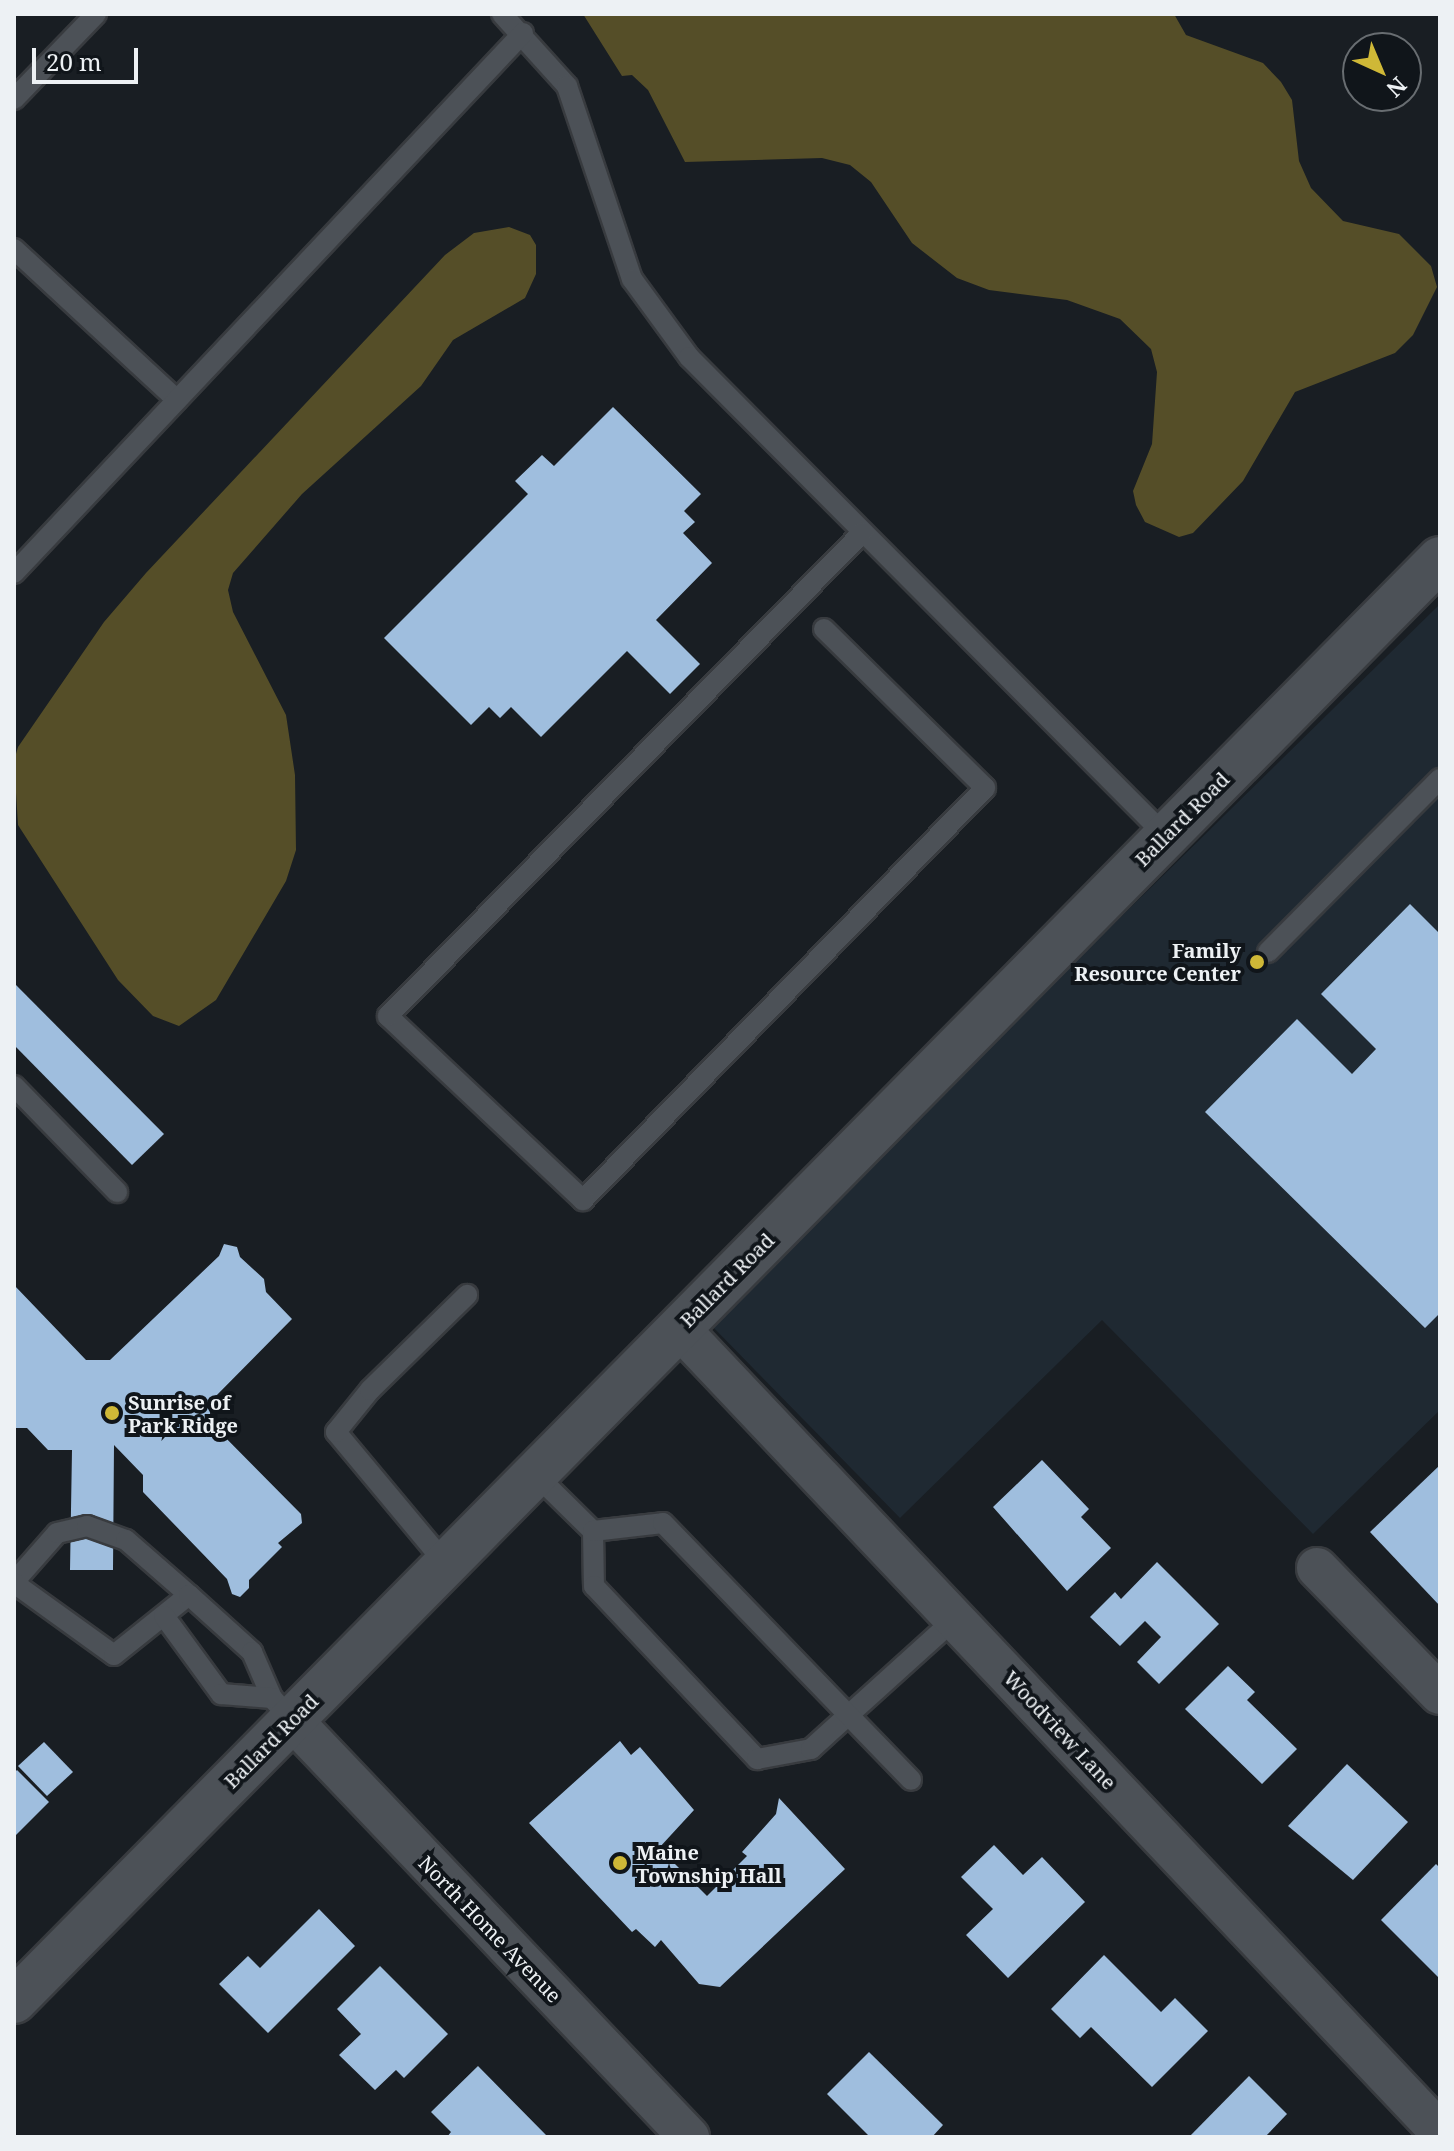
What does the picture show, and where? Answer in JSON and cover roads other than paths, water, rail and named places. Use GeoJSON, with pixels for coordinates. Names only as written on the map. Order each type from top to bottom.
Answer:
{"type":"FeatureCollection","features":[{"type":"Feature","properties":{"kind":"street","name":"Ballard Road"},"geometry":{"type":"LineString","coordinates":[[14,2001],[282,1709],[446,1564],[1440,559]]}},
{"type":"Feature","properties":{"kind":"street","name":"Woodview Lane"},"geometry":{"type":"LineString","coordinates":[[679,1328],[955,1619],[1431,2131]]}},
{"type":"Feature","properties":{"kind":"street"},"geometry":{"type":"LineString","coordinates":[[1317,1568],[1440,1694]]}},
{"type":"Feature","properties":{"kind":"street","name":"North Home Avenue"},"geometry":{"type":"LineString","coordinates":[[282,1709],[689,2137]]}},
{"type":"Feature","properties":{"kind":"lane"},"geometry":{"type":"LineString","coordinates":[[14,99],[96,14]]}},
{"type":"Feature","properties":{"kind":"lane"},"geometry":{"type":"LineString","coordinates":[[502,14],[523,33],[567,86],[632,279],[689,357],[1166,836]]}},
{"type":"Feature","properties":{"kind":"lane"},"geometry":{"type":"LineString","coordinates":[[14,573],[523,33]]}},
{"type":"Feature","properties":{"kind":"lane"},"geometry":{"type":"LineString","coordinates":[[14,249],[177,400]]}},
{"type":"Feature","properties":{"kind":"lane"},"geometry":{"type":"LineString","coordinates":[[824,629],[985,788],[583,1200],[388,1016],[863,532]]}},
{"type":"Feature","properties":{"kind":"lane"},"geometry":{"type":"LineString","coordinates":[[1268,952],[1440,779]]}},
{"type":"Feature","properties":{"kind":"lane"},"geometry":{"type":"LineString","coordinates":[[14,1086],[117,1192]]}},
{"type":"Feature","properties":{"kind":"lane"},"geometry":{"type":"LineString","coordinates":[[446,1564],[336,1432],[370,1390],[467,1295]]}},
{"type":"Feature","properties":{"kind":"lane"},"geometry":{"type":"LineString","coordinates":[[535,1474],[593,1531],[594,1586],[757,1759],[811,1749],[955,1619]]}},
{"type":"Feature","properties":{"kind":"lane"},"geometry":{"type":"LineString","coordinates":[[593,1531],[663,1523],[911,1780]]}},
{"type":"Feature","properties":{"kind":"lane"},"geometry":{"type":"LineString","coordinates":[[189,1595],[114,1655],[14,1582],[57,1533],[87,1526],[126,1540],[189,1595],[252,1652],[282,1709]]}},
{"type":"Feature","properties":{"kind":"lane"},"geometry":{"type":"LineString","coordinates":[[164,1616],[221,1694],[282,1709]]}},
{"type":"Feature","properties":{"kind":"place","name":"Family Resource Center"},"geometry":{"type":"Point","coordinates":[1257,962]}},
{"type":"Feature","properties":{"kind":"place","name":"Sunrise of Park Ridge"},"geometry":{"type":"Point","coordinates":[112,1413]}},
{"type":"Feature","properties":{"kind":"place","name":"Maine Township Hall"},"geometry":{"type":"Point","coordinates":[620,1863]}}]}
